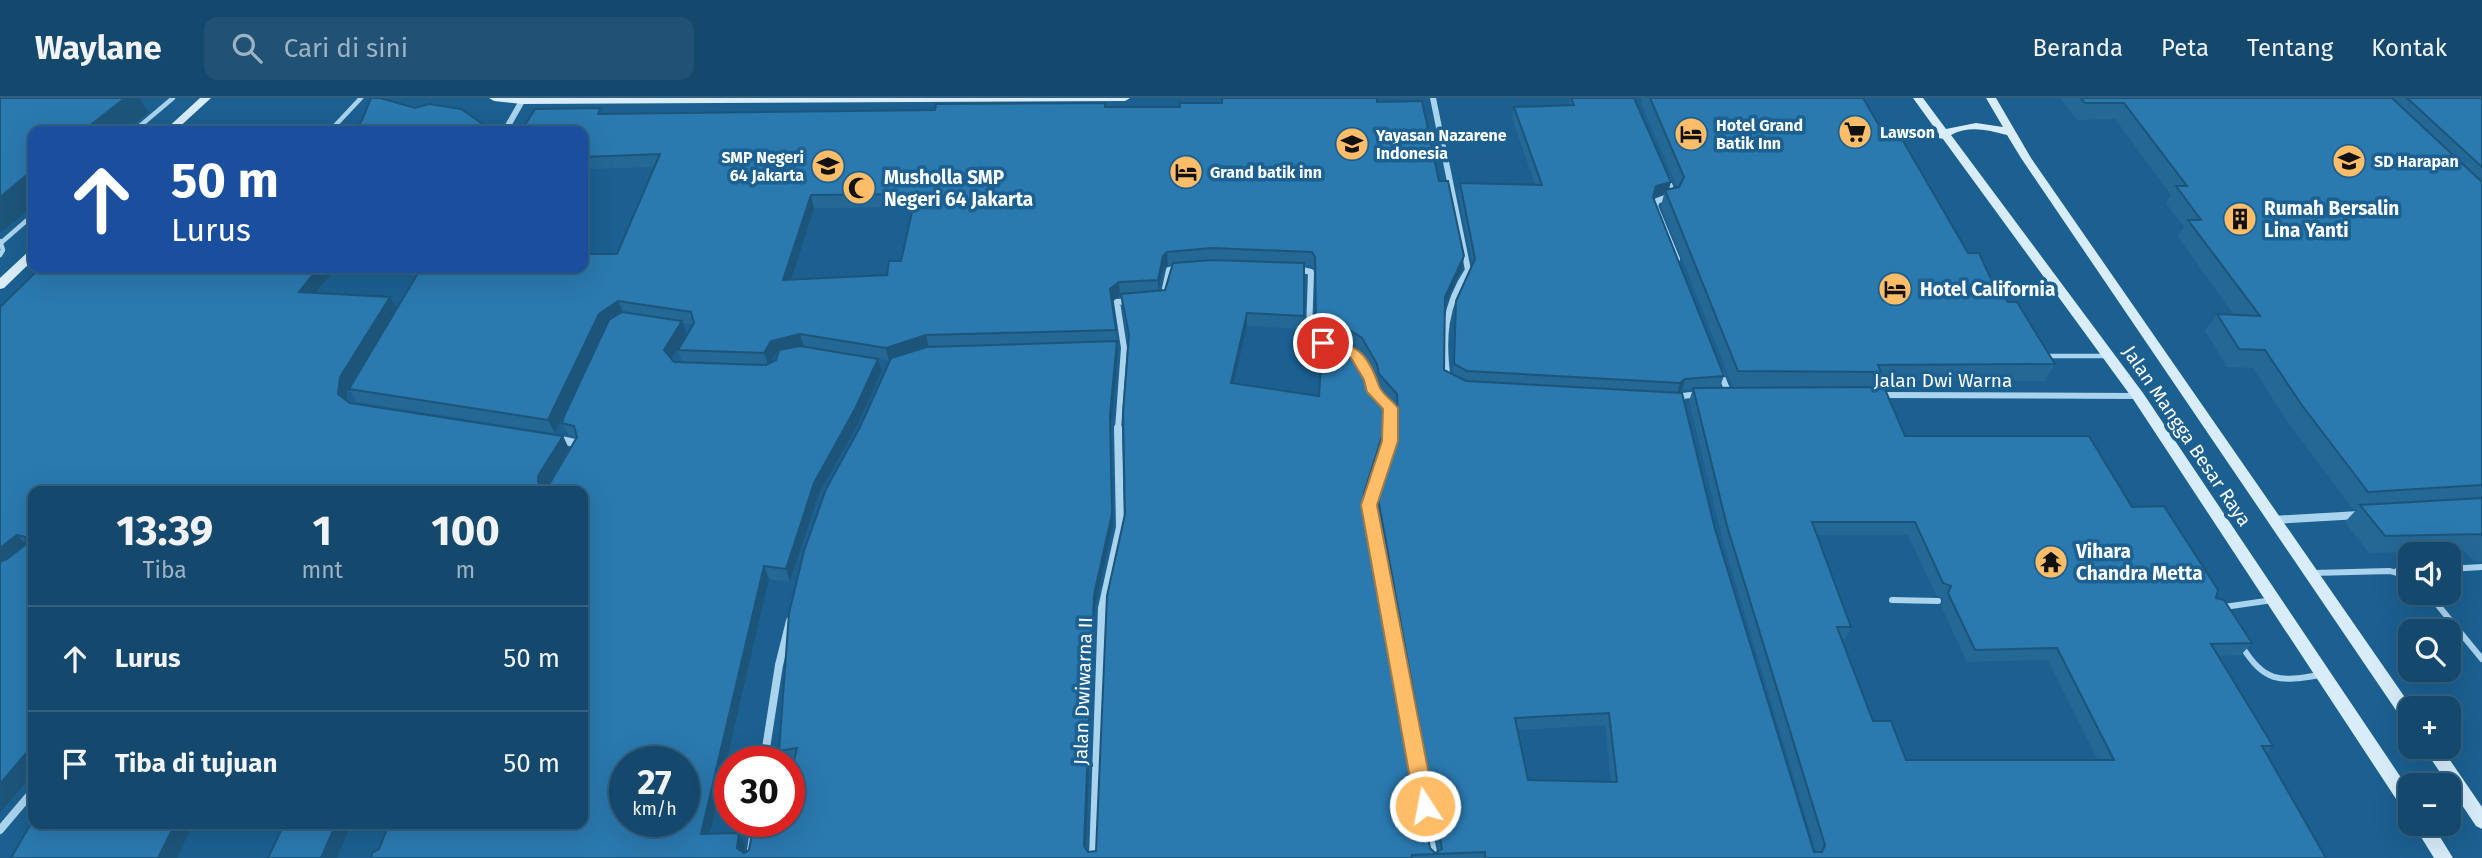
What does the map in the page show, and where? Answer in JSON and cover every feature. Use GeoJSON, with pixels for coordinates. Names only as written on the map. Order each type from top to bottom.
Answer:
{"type":"FeatureCollection","features":[{"type":"Feature","properties":{"kind":"main road"},"geometry":{"type":"LineString","coordinates":[[175,126],[206,98]]}},
{"type":"Feature","properties":{"kind":"main road"},"geometry":{"type":"LineString","coordinates":[[494,98],[522,101],[1125,98]]}},
{"type":"Feature","properties":{"kind":"main road","name":"Jalan Mangga Besar Raya"},"geometry":{"type":"LineString","coordinates":[[1918,98],[1943,136],[2138,396],[2398,788]]}},
{"type":"Feature","properties":{"kind":"main road","name":"Jalan Mangga Besar Raya"},"geometry":{"type":"LineString","coordinates":[[1991,98],[2011,133],[2272,520],[2398,700]]}},
{"type":"Feature","properties":{"kind":"main road"},"geometry":{"type":"LineString","coordinates":[[1943,136],[1951,130],[1978,126],[2011,133]]}},
{"type":"Feature","properties":{"kind":"main road"},"geometry":{"type":"LineString","coordinates":[[0,285],[28,259]]}},
{"type":"Feature","properties":{"kind":"main road"},"geometry":{"type":"LineString","coordinates":[[2439,759],[2482,821]]}},
{"type":"Feature","properties":{"kind":"main road"},"geometry":{"type":"LineString","coordinates":[[2430,836],[2444,858]]}},
{"type":"Feature","properties":{"kind":"street"},"geometry":{"type":"LineString","coordinates":[[1433,98],[1468,270],[1452,292],[1444,312],[1447,379],[1458,387]]}},
{"type":"Feature","properties":{"kind":"street"},"geometry":{"type":"LineString","coordinates":[[508,126],[522,101]]}},
{"type":"Feature","properties":{"kind":"street"},"geometry":{"type":"LineString","coordinates":[[1663,170],[1673,195],[1657,201],[1655,206],[1680,267]]}},
{"type":"Feature","properties":{"kind":"street"},"geometry":{"type":"LineString","coordinates":[[1155,300],[1163,298],[1169,270],[1186,268]]}},
{"type":"Feature","properties":{"kind":"street"},"geometry":{"type":"LineString","coordinates":[[1288,268],[1311,272],[1310,332],[1313,339],[1335,346]]}},
{"type":"Feature","properties":{"kind":"street","name":"Jalan Dwiwarna II"},"geometry":{"type":"LineString","coordinates":[[1093,858],[1102,608],[1120,527],[1118,429],[1124,348],[1116,310],[1117,302],[1143,300]]}},
{"type":"Feature","properties":{"kind":"street"},"geometry":{"type":"LineString","coordinates":[[1111,348],[1124,348]]}},
{"type":"Feature","properties":{"kind":"street"},"geometry":{"type":"LineString","coordinates":[[1357,355],[1371,380],[1372,389],[1390,408],[1390,441],[1369,497],[1434,858]]}},
{"type":"Feature","properties":{"kind":"street"},"geometry":{"type":"LineString","coordinates":[[1718,368],[1725,393],[1742,394]]}},
{"type":"Feature","properties":{"kind":"street"},"geometry":{"type":"LineString","coordinates":[[1667,399],[1680,400],[1688,394],[1710,393]]}},
{"type":"Feature","properties":{"kind":"street","name":"Jalan Dwi Warna"},"geometry":{"type":"LineString","coordinates":[[1876,395],[2138,396]]}},
{"type":"Feature","properties":{"kind":"street"},"geometry":{"type":"LineString","coordinates":[[1680,400],[1683,413]]}},
{"type":"Feature","properties":{"kind":"street"},"geometry":{"type":"LineString","coordinates":[[559,440],[564,428]]}},
{"type":"Feature","properties":{"kind":"street"},"geometry":{"type":"LineString","coordinates":[[546,438],[575,443],[578,447],[569,458]]}},
{"type":"Feature","properties":{"kind":"street"},"geometry":{"type":"LineString","coordinates":[[2272,520],[2367,514]]}},
{"type":"Feature","properties":{"kind":"street"},"geometry":{"type":"LineString","coordinates":[[766,746],[779,665],[791,616]]}},
{"type":"Feature","properties":{"kind":"street"},"geometry":{"type":"LineString","coordinates":[[0,830],[28,797]]}},
{"type":"Feature","properties":{"kind":"street"},"geometry":{"type":"LineString","coordinates":[[750,858],[753,837]]}},
{"type":"Feature","properties":{"kind":"lane"},"geometry":{"type":"LineString","coordinates":[[140,126],[173,98]]}},
{"type":"Feature","properties":{"kind":"lane"},"geometry":{"type":"LineString","coordinates":[[335,126],[361,98]]}},
{"type":"Feature","properties":{"kind":"lane"},"geometry":{"type":"LineString","coordinates":[[0,255],[1,241],[28,219]]}},
{"type":"Feature","properties":{"kind":"lane"},"geometry":{"type":"LineString","coordinates":[[1986,291],[2059,290]]}},
{"type":"Feature","properties":{"kind":"lane"},"geometry":{"type":"LineString","coordinates":[[2038,356],[2109,356]]}},
{"type":"Feature","properties":{"kind":"lane"},"geometry":{"type":"LineString","coordinates":[[2461,568],[2482,567]]}},
{"type":"Feature","properties":{"kind":"lane"},"geometry":{"type":"LineString","coordinates":[[2390,571],[2398,573]]}},
{"type":"Feature","properties":{"kind":"lane"},"geometry":{"type":"LineString","coordinates":[[2310,573],[2398,571]]}},
{"type":"Feature","properties":{"kind":"lane"},"geometry":{"type":"LineString","coordinates":[[1892,600],[1938,601]]}},
{"type":"Feature","properties":{"kind":"lane"},"geometry":{"type":"LineString","coordinates":[[2210,607],[2273,600]]}},
{"type":"Feature","properties":{"kind":"lane"},"geometry":{"type":"LineString","coordinates":[[2438,605],[2482,659]]}},
{"type":"Feature","properties":{"kind":"lane"},"geometry":{"type":"LineString","coordinates":[[2222,607],[2226,616]]}},
{"type":"Feature","properties":{"kind":"lane"},"geometry":{"type":"LineString","coordinates":[[2236,636],[2257,670],[2269,679],[2323,675]]}},
{"type":"Feature","properties":{"kind":"building"},"geometry":{"type":"Polygon","coordinates":[[[0,98],[125,98],[89,126],[28,126],[28,174],[0,197],[0,98]]]}},
{"type":"Feature","properties":{"kind":"building"},"geometry":{"type":"Polygon","coordinates":[[[371,98],[380,98],[415,108],[429,104],[461,109],[486,126],[358,126],[371,98]]]}},
{"type":"Feature","properties":{"kind":"building"},"geometry":{"type":"Polygon","coordinates":[[[1222,98],[1377,98],[1377,102],[1422,101],[1439,181],[1448,181],[1464,256],[1445,297],[1444,370],[1466,381],[1682,393],[1715,529],[1814,852],[1822,852],[1825,845],[1727,526],[1693,388],[1884,387],[1905,436],[2089,436],[2132,507],[2164,506],[2218,590],[2216,598],[2224,600],[2252,643],[2211,644],[2273,746],[2262,746],[2326,858],[1485,858],[1485,852],[1412,855],[1412,858],[371,858],[372,853],[379,849],[387,829],[588,829],[588,486],[543,486],[550,483],[577,437],[574,426],[562,423],[565,414],[609,320],[622,312],[682,321],[664,350],[674,362],[766,365],[776,360],[779,350],[800,346],[878,359],[855,409],[814,483],[786,569],[764,566],[722,746],[714,746],[714,779],[701,834],[738,837],[737,848],[744,853],[749,850],[751,837],[805,837],[805,746],[779,746],[789,613],[804,551],[826,489],[860,427],[891,358],[927,347],[1117,341],[1110,415],[1112,514],[1094,595],[1084,846],[1088,852],[1096,851],[1107,596],[1125,514],[1123,413],[1129,335],[1121,294],[1165,290],[1173,263],[1212,260],[1304,263],[1304,316],[1247,313],[1231,383],[1319,396],[1323,335],[1354,346],[1367,369],[1369,379],[1386,397],[1385,427],[1364,493],[1430,848],[1435,853],[1442,849],[1377,493],[1398,430],[1397,394],[1379,374],[1377,364],[1362,338],[1351,331],[1324,323],[1324,319],[1316,319],[1315,257],[1312,252],[1212,248],[1167,252],[1163,256],[1158,280],[1119,282],[1110,289],[1116,330],[926,335],[886,348],[800,334],[771,341],[764,353],[678,350],[694,323],[691,312],[618,301],[599,314],[548,420],[349,389],[418,273],[588,273],[588,254],[617,254],[660,154],[588,157],[588,126],[524,126],[535,109],[601,108],[598,114],[935,110],[936,104],[1105,103],[1105,107],[1180,107],[1180,103],[1222,103],[1222,98]],[[916,194],[811,195],[783,280],[887,275],[889,261],[901,261],[916,194]],[[1812,522],[1851,627],[1837,627],[1873,721],[1891,721],[1906,760],[2114,760],[2057,648],[1975,650],[1948,593],[1951,586],[1943,583],[1915,522],[1812,522]],[[1609,713],[1515,718],[1528,780],[1617,782],[1609,713]]]}},
{"type":"Feature","properties":{"kind":"building"},"geometry":{"type":"Polygon","coordinates":[[[1571,98],[1634,98],[1671,182],[1656,186],[1653,197],[1724,376],[1685,379],[1680,383],[1467,371],[1454,364],[1456,301],[1475,259],[1460,183],[1542,185],[1514,107],[1574,105],[1571,98]]]}},
{"type":"Feature","properties":{"kind":"building"},"geometry":{"type":"Polygon","coordinates":[[[1650,98],[1863,98],[1880,127],[1895,127],[1968,253],[1979,253],[1990,277],[2008,302],[2017,302],[2055,364],[1878,365],[1881,372],[1738,371],[1665,190],[1679,187],[1684,177],[1650,98]]]}},
{"type":"Feature","properties":{"kind":"building"},"geometry":{"type":"Polygon","coordinates":[[[2081,98],[2392,98],[2482,182],[2482,485],[2368,492],[2301,404],[2265,350],[2239,349],[2217,314],[2260,316],[2188,220],[2201,220],[2176,186],[2187,186],[2124,103],[2085,103],[2081,98]]]}},
{"type":"Feature","properties":{"kind":"building"},"geometry":{"type":"Polygon","coordinates":[[[2407,98],[2482,98],[2482,167],[2407,98]]]}},
{"type":"Feature","properties":{"kind":"building"},"geometry":{"type":"Polygon","coordinates":[[[35,273],[314,273],[299,292],[390,297],[340,377],[338,394],[350,403],[563,436],[538,476],[538,482],[543,486],[28,486],[28,751],[0,784],[0,562],[25,545],[26,537],[17,535],[0,548],[0,307],[35,273]]]}},
{"type":"Feature","properties":{"kind":"building"},"geometry":{"type":"Polygon","coordinates":[[[2482,498],[2482,535],[2385,536],[2360,505],[2482,498]]]}},
{"type":"Feature","properties":{"kind":"building"},"geometry":{"type":"Polygon","coordinates":[[[28,829],[172,829],[158,858],[11,858],[28,829]]]}},
{"type":"Feature","properties":{"kind":"building"},"geometry":{"type":"Polygon","coordinates":[[[282,829],[334,829],[321,858],[268,858],[282,829]]]}},
{"type":"Feature","properties":{"kind":"place","name":"Lawson"},"geometry":{"type":"Point","coordinates":[1855,132]}},
{"type":"Feature","properties":{"kind":"place","name":"Hotel Grand Batik Inn"},"geometry":{"type":"Point","coordinates":[1691,134]}},
{"type":"Feature","properties":{"kind":"place","name":"Yayasan Nazarene Indonesia"},"geometry":{"type":"Point","coordinates":[1352,144]}},
{"type":"Feature","properties":{"kind":"place","name":"SD Harapan"},"geometry":{"type":"Point","coordinates":[2349,161]}},
{"type":"Feature","properties":{"kind":"place","name":"SMP Negeri 64 Jakarta"},"geometry":{"type":"Point","coordinates":[828,166]}},
{"type":"Feature","properties":{"kind":"place","name":"Grand batik inn"},"geometry":{"type":"Point","coordinates":[1186,172]}},
{"type":"Feature","properties":{"kind":"place","name":"Musholla SMP Negeri 64 Jakarta"},"geometry":{"type":"Point","coordinates":[859,188]}},
{"type":"Feature","properties":{"kind":"place","name":"Rumah Bersalin Lina Yanti"},"geometry":{"type":"Point","coordinates":[2240,219]}},
{"type":"Feature","properties":{"kind":"place","name":"Hotel California"},"geometry":{"type":"Point","coordinates":[1895,289]}},
{"type":"Feature","properties":{"kind":"place","name":"Vihara Chandra Metta"},"geometry":{"type":"Point","coordinates":[2051,562]}},
{"type":"Feature","properties":{"kind":"route"},"geometry":{"type":"LineString","coordinates":[[1323,343],[1348,349],[1357,355],[1371,380],[1372,389],[1390,408],[1390,441],[1383,466],[1369,497],[1369,505],[1425,806]]}}]}
